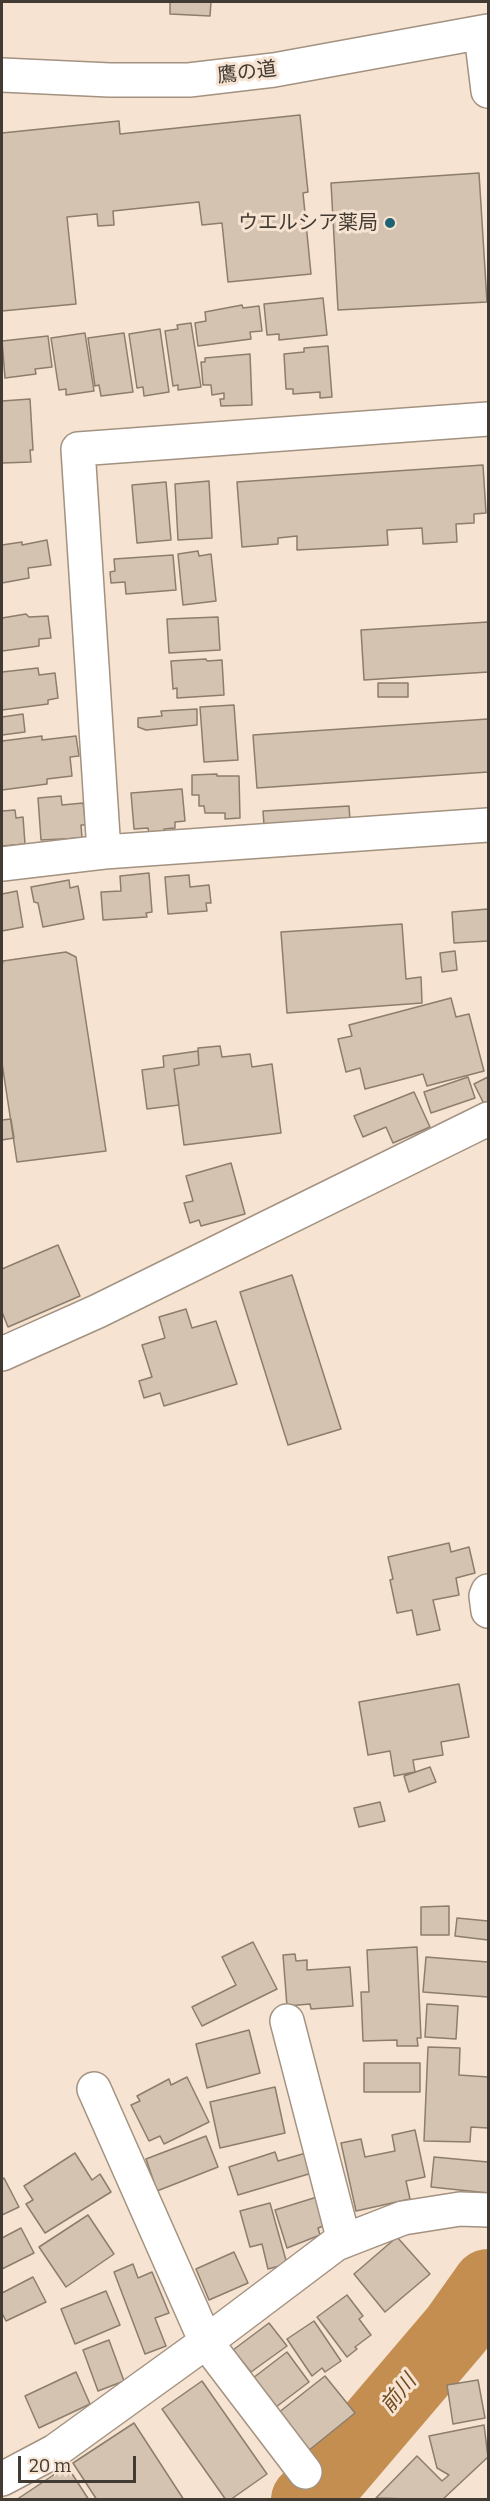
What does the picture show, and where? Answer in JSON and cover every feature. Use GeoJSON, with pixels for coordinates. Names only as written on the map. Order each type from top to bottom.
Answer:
{"type":"FeatureCollection","features":[{"type":"Feature","properties":{"kind":"street","name":"鷹の道"},"geometry":{"type":"LineString","coordinates":[[2,75],[110,80],[189,80],[274,70],[485,32]]}},
{"type":"Feature","properties":{"kind":"street"},"geometry":{"type":"LineString","coordinates":[[485,32],[489,91]]}},
{"type":"Feature","properties":{"kind":"street"},"geometry":{"type":"LineString","coordinates":[[104,852],[78,449],[489,419]]}},
{"type":"Feature","properties":{"kind":"street"},"geometry":{"type":"LineString","coordinates":[[2,864],[104,852],[489,825]]}},
{"type":"Feature","properties":{"kind":"street"},"geometry":{"type":"LineString","coordinates":[[2,1354],[98,1311],[489,1119]]}},
{"type":"Feature","properties":{"kind":"street"},"geometry":{"type":"LineString","coordinates":[[489,1591],[486,1596],[489,1611]]}},
{"type":"Feature","properties":{"kind":"street"},"geometry":{"type":"LineString","coordinates":[[287,2021],[344,2241]]}},
{"type":"Feature","properties":{"kind":"street"},"geometry":{"type":"LineString","coordinates":[[94,2089],[206,2342],[305,2472]]}},
{"type":"Feature","properties":{"kind":"street"},"geometry":{"type":"LineString","coordinates":[[2,2479],[55,2451],[336,2244],[403,2218],[460,2210],[489,2210]]}},
{"type":"Feature","properties":{"kind":"building"},"geometry":{"type":"Polygon","coordinates":[[[170,2],[211,2],[210,16],[170,14],[170,2]]]}},
{"type":"Feature","properties":{"kind":"building"},"geometry":{"type":"Polygon","coordinates":[[[300,115],[308,192],[303,193],[311,274],[228,282],[222,223],[202,225],[199,202],[113,211],[114,225],[98,226],[97,214],[67,217],[76,304],[2,311],[2,133],[119,121],[120,134],[300,115]]]}},
{"type":"Feature","properties":{"kind":"building"},"geometry":{"type":"Polygon","coordinates":[[[479,173],[487,302],[338,310],[331,183],[479,173]]]}},
{"type":"Feature","properties":{"kind":"building"},"geometry":{"type":"Polygon","coordinates":[[[323,298],[327,335],[279,340],[279,334],[267,335],[264,304],[323,298]]]}},
{"type":"Feature","properties":{"kind":"building"},"geometry":{"type":"Polygon","coordinates":[[[242,305],[243,308],[259,306],[262,331],[250,332],[251,339],[198,346],[195,323],[206,321],[205,312],[242,305]]]}},
{"type":"Feature","properties":{"kind":"building"},"geometry":{"type":"Polygon","coordinates":[[[191,323],[201,387],[178,390],[178,385],[173,386],[165,331],[178,329],[177,325],[191,323]]]}},
{"type":"Feature","properties":{"kind":"building"},"geometry":{"type":"Polygon","coordinates":[[[160,329],[169,392],[144,396],[143,387],[137,388],[129,334],[160,329]]]}},
{"type":"Feature","properties":{"kind":"building"},"geometry":{"type":"Polygon","coordinates":[[[85,333],[94,391],[66,395],[66,389],[59,390],[51,338],[85,333]]]}},
{"type":"Feature","properties":{"kind":"building"},"geometry":{"type":"Polygon","coordinates":[[[124,333],[133,392],[101,396],[99,385],[95,386],[88,338],[124,333]]]}},
{"type":"Feature","properties":{"kind":"building"},"geometry":{"type":"Polygon","coordinates":[[[48,336],[52,367],[35,369],[36,374],[5,378],[2,341],[48,336]]]}},
{"type":"Feature","properties":{"kind":"building"},"geometry":{"type":"Polygon","coordinates":[[[328,346],[332,397],[320,398],[320,392],[293,394],[293,389],[286,389],[284,354],[304,352],[304,348],[328,346]]]}},
{"type":"Feature","properties":{"kind":"building"},"geometry":{"type":"Polygon","coordinates":[[[250,354],[252,405],[221,406],[220,399],[224,399],[224,393],[212,395],[211,385],[203,385],[201,362],[205,362],[205,358],[250,354]]]}},
{"type":"Feature","properties":{"kind":"building"},"geometry":{"type":"Polygon","coordinates":[[[30,399],[33,450],[30,450],[31,462],[2,463],[2,401],[30,399]]]}},
{"type":"Feature","properties":{"kind":"building"},"geometry":{"type":"Polygon","coordinates":[[[483,465],[486,513],[474,514],[474,523],[456,524],[457,542],[423,544],[422,528],[387,530],[388,545],[297,550],[297,536],[278,538],[278,544],[242,547],[237,482],[483,465]]]}},
{"type":"Feature","properties":{"kind":"building"},"geometry":{"type":"Polygon","coordinates":[[[209,481],[212,538],[178,540],[175,484],[209,481]]]}},
{"type":"Feature","properties":{"kind":"building"},"geometry":{"type":"Polygon","coordinates":[[[166,482],[171,540],[137,543],[132,485],[166,482]]]}},
{"type":"Feature","properties":{"kind":"building"},"geometry":{"type":"Polygon","coordinates":[[[47,540],[51,565],[28,568],[29,578],[2,583],[2,545],[22,542],[22,545],[47,540]]]}},
{"type":"Feature","properties":{"kind":"building"},"geometry":{"type":"Polygon","coordinates":[[[198,551],[199,556],[211,554],[216,601],[183,605],[178,554],[198,551]]]}},
{"type":"Feature","properties":{"kind":"building"},"geometry":{"type":"Polygon","coordinates":[[[173,555],[176,590],[126,594],[125,582],[111,583],[110,572],[115,571],[114,559],[173,555]]]}},
{"type":"Feature","properties":{"kind":"building"},"geometry":{"type":"Polygon","coordinates":[[[26,614],[29,617],[48,616],[51,638],[39,639],[39,646],[2,651],[2,618],[26,614]]]}},
{"type":"Feature","properties":{"kind":"building"},"geometry":{"type":"Polygon","coordinates":[[[218,617],[220,650],[169,653],[167,619],[218,617]]]}},
{"type":"Feature","properties":{"kind":"building"},"geometry":{"type":"Polygon","coordinates":[[[488,622],[488,672],[364,680],[361,630],[488,622]]]}},
{"type":"Feature","properties":{"kind":"building"},"geometry":{"type":"Polygon","coordinates":[[[206,659],[207,661],[222,660],[224,695],[177,698],[177,688],[173,689],[171,661],[206,659]]]}},
{"type":"Feature","properties":{"kind":"building"},"geometry":{"type":"Polygon","coordinates":[[[38,668],[39,675],[55,673],[58,698],[48,700],[48,704],[2,710],[2,672],[38,668]]]}},
{"type":"Feature","properties":{"kind":"building"},"geometry":{"type":"Polygon","coordinates":[[[378,683],[408,683],[408,697],[378,697],[378,683]]]}},
{"type":"Feature","properties":{"kind":"building"},"geometry":{"type":"Polygon","coordinates":[[[234,705],[238,760],[204,762],[200,707],[234,705]]]}},
{"type":"Feature","properties":{"kind":"building"},"geometry":{"type":"Polygon","coordinates":[[[197,709],[197,725],[146,730],[138,727],[138,718],[162,716],[161,711],[197,709]]]}},
{"type":"Feature","properties":{"kind":"building"},"geometry":{"type":"Polygon","coordinates":[[[23,714],[25,732],[2,735],[2,717],[23,714]]]}},
{"type":"Feature","properties":{"kind":"building"},"geometry":{"type":"Polygon","coordinates":[[[488,719],[488,772],[257,788],[253,735],[488,719]]]}},
{"type":"Feature","properties":{"kind":"building"},"geometry":{"type":"Polygon","coordinates":[[[42,736],[42,740],[76,736],[79,756],[70,757],[72,776],[47,779],[47,784],[2,790],[2,741],[42,736]]]}},
{"type":"Feature","properties":{"kind":"building"},"geometry":{"type":"Polygon","coordinates":[[[217,774],[217,776],[239,776],[240,818],[225,819],[225,813],[205,813],[204,806],[199,806],[199,795],[192,795],[192,775],[217,774]]]}},
{"type":"Feature","properties":{"kind":"building"},"geometry":{"type":"Polygon","coordinates":[[[182,789],[185,821],[175,822],[175,828],[164,829],[164,833],[149,834],[148,828],[134,829],[131,793],[182,789]]]}},
{"type":"Feature","properties":{"kind":"building"},"geometry":{"type":"Polygon","coordinates":[[[61,796],[62,805],[83,803],[86,825],[81,825],[82,838],[41,840],[38,798],[61,796]]]}},
{"type":"Feature","properties":{"kind":"building"},"geometry":{"type":"Polygon","coordinates":[[[349,806],[350,820],[264,825],[263,811],[349,806]]]}},
{"type":"Feature","properties":{"kind":"building"},"geometry":{"type":"Polygon","coordinates":[[[15,810],[16,818],[23,817],[25,844],[2,846],[2,811],[15,810]]]}},
{"type":"Feature","properties":{"kind":"building"},"geometry":{"type":"Polygon","coordinates":[[[149,873],[152,912],[146,913],[147,917],[103,920],[101,892],[121,891],[120,876],[149,873]]]}},
{"type":"Feature","properties":{"kind":"building"},"geometry":{"type":"Polygon","coordinates":[[[189,875],[190,887],[209,885],[211,903],[206,903],[207,911],[168,914],[165,877],[189,875]]]}},
{"type":"Feature","properties":{"kind":"building"},"geometry":{"type":"Polygon","coordinates":[[[69,880],[70,888],[78,886],[84,919],[43,927],[38,903],[34,902],[31,887],[69,880]]]}},
{"type":"Feature","properties":{"kind":"building"},"geometry":{"type":"Polygon","coordinates":[[[17,891],[23,927],[2,931],[2,894],[17,891]]]}},
{"type":"Feature","properties":{"kind":"building"},"geometry":{"type":"Polygon","coordinates":[[[488,909],[488,941],[454,943],[452,912],[488,909]]]}},
{"type":"Feature","properties":{"kind":"building"},"geometry":{"type":"Polygon","coordinates":[[[402,924],[406,979],[421,977],[422,1003],[287,1013],[281,932],[402,924]]]}},
{"type":"Feature","properties":{"kind":"building"},"geometry":{"type":"Polygon","coordinates":[[[455,951],[457,970],[442,972],[440,953],[455,951]]]}},
{"type":"Feature","properties":{"kind":"building"},"geometry":{"type":"Polygon","coordinates":[[[66,952],[76,957],[106,1151],[17,1162],[2,1063],[3,961],[66,952]]]}},
{"type":"Feature","properties":{"kind":"building"},"geometry":{"type":"Polygon","coordinates":[[[451,998],[456,1017],[469,1014],[484,1071],[427,1086],[423,1074],[365,1089],[360,1068],[346,1072],[338,1039],[352,1036],[349,1025],[451,998]]]}},
{"type":"Feature","properties":{"kind":"building"},"geometry":{"type":"Polygon","coordinates":[[[220,1046],[222,1057],[250,1054],[252,1067],[272,1064],[281,1133],[184,1145],[174,1069],[199,1065],[198,1048],[220,1046]]]}},
{"type":"Feature","properties":{"kind":"building"},"geometry":{"type":"Polygon","coordinates":[[[198,1051],[199,1065],[174,1069],[179,1105],[147,1109],[142,1070],[164,1067],[163,1056],[198,1051]]]}},
{"type":"Feature","properties":{"kind":"building"},"geometry":{"type":"Polygon","coordinates":[[[468,1077],[475,1098],[431,1113],[424,1092],[468,1077]]]}},
{"type":"Feature","properties":{"kind":"building"},"geometry":{"type":"Polygon","coordinates":[[[488,1077],[488,1101],[484,1104],[474,1084],[488,1077]]]}},
{"type":"Feature","properties":{"kind":"building"},"geometry":{"type":"Polygon","coordinates":[[[414,1092],[430,1127],[393,1143],[386,1127],[363,1137],[354,1116],[414,1092]]]}},
{"type":"Feature","properties":{"kind":"building"},"geometry":{"type":"Polygon","coordinates":[[[11,1119],[14,1138],[2,1140],[2,1120],[11,1119]]]}},
{"type":"Feature","properties":{"kind":"building"},"geometry":{"type":"Polygon","coordinates":[[[231,1163],[245,1214],[201,1226],[199,1220],[190,1223],[184,1203],[193,1201],[186,1176],[231,1163]]]}},
{"type":"Feature","properties":{"kind":"building"},"geometry":{"type":"Polygon","coordinates":[[[58,1245],[80,1296],[8,1327],[2,1312],[2,1269],[58,1245]]]}},
{"type":"Feature","properties":{"kind":"building"},"geometry":{"type":"Polygon","coordinates":[[[292,1275],[341,1429],[288,1445],[240,1292],[292,1275]]]}},
{"type":"Feature","properties":{"kind":"building"},"geometry":{"type":"Polygon","coordinates":[[[186,1309],[192,1328],[216,1321],[237,1384],[164,1406],[160,1393],[144,1398],[139,1381],[152,1377],[142,1345],[165,1338],[159,1317],[186,1309]]]}},
{"type":"Feature","properties":{"kind":"building"},"geometry":{"type":"Polygon","coordinates":[[[449,1543],[451,1552],[469,1547],[475,1573],[456,1578],[459,1595],[433,1600],[440,1630],[417,1635],[412,1610],[397,1613],[388,1557],[449,1543]]]}},
{"type":"Feature","properties":{"kind":"building"},"geometry":{"type":"Polygon","coordinates":[[[459,1684],[469,1737],[441,1742],[443,1755],[413,1760],[415,1772],[394,1776],[390,1751],[368,1755],[359,1702],[459,1684]]]}},
{"type":"Feature","properties":{"kind":"building"},"geometry":{"type":"Polygon","coordinates":[[[430,1767],[436,1782],[409,1792],[404,1776],[430,1767]]]}},
{"type":"Feature","properties":{"kind":"building"},"geometry":{"type":"Polygon","coordinates":[[[380,1802],[385,1821],[359,1827],[354,1808],[380,1802]]]}},
{"type":"Feature","properties":{"kind":"building"},"geometry":{"type":"Polygon","coordinates":[[[449,1906],[449,1935],[421,1935],[421,1907],[449,1906]]]}},
{"type":"Feature","properties":{"kind":"building"},"geometry":{"type":"Polygon","coordinates":[[[457,1918],[488,1921],[488,1940],[455,1936],[457,1918]]]}},
{"type":"Feature","properties":{"kind":"building"},"geometry":{"type":"Polygon","coordinates":[[[253,1942],[277,1989],[202,2026],[192,2007],[236,1985],[222,1957],[253,1942]]]}},
{"type":"Feature","properties":{"kind":"building"},"geometry":{"type":"Polygon","coordinates":[[[417,1947],[421,2038],[417,2038],[418,2046],[397,2046],[397,2040],[363,2041],[361,1992],[369,1992],[367,1950],[417,1947]]]}},
{"type":"Feature","properties":{"kind":"building"},"geometry":{"type":"Polygon","coordinates":[[[295,1954],[296,1961],[307,1960],[307,1970],[350,1967],[353,2006],[311,2009],[310,2004],[287,2006],[283,1955],[295,1954]]]}},
{"type":"Feature","properties":{"kind":"building"},"geometry":{"type":"Polygon","coordinates":[[[426,1957],[488,1962],[488,1997],[423,1992],[426,1957]]]}},
{"type":"Feature","properties":{"kind":"building"},"geometry":{"type":"Polygon","coordinates":[[[427,2004],[458,2006],[456,2039],[425,2037],[427,2004]]]}},
{"type":"Feature","properties":{"kind":"building"},"geometry":{"type":"Polygon","coordinates":[[[249,2030],[260,2073],[207,2088],[196,2044],[249,2030]]]}},
{"type":"Feature","properties":{"kind":"building"},"geometry":{"type":"Polygon","coordinates":[[[428,2047],[460,2048],[459,2075],[488,2077],[488,2128],[471,2127],[470,2142],[424,2141],[428,2047]]]}},
{"type":"Feature","properties":{"kind":"building"},"geometry":{"type":"Polygon","coordinates":[[[364,2063],[420,2063],[420,2092],[364,2092],[364,2063]]]}},
{"type":"Feature","properties":{"kind":"building"},"geometry":{"type":"Polygon","coordinates":[[[187,2077],[209,2122],[164,2144],[160,2136],[149,2141],[131,2105],[140,2101],[137,2096],[169,2079],[171,2085],[187,2077]]]}},
{"type":"Feature","properties":{"kind":"building"},"geometry":{"type":"Polygon","coordinates":[[[275,2087],[285,2133],[220,2148],[210,2102],[275,2087]]]}},
{"type":"Feature","properties":{"kind":"building"},"geometry":{"type":"Polygon","coordinates":[[[415,2130],[425,2177],[406,2181],[410,2199],[356,2211],[341,2143],[361,2139],[365,2157],[395,2151],[392,2135],[415,2130]]]}},
{"type":"Feature","properties":{"kind":"building"},"geometry":{"type":"Polygon","coordinates":[[[206,2136],[218,2167],[157,2191],[146,2159],[206,2136]]]}},
{"type":"Feature","properties":{"kind":"building"},"geometry":{"type":"Polygon","coordinates":[[[275,2152],[278,2161],[306,2153],[312,2173],[238,2195],[229,2167],[275,2152]]]}},
{"type":"Feature","properties":{"kind":"building"},"geometry":{"type":"Polygon","coordinates":[[[75,2153],[92,2180],[100,2174],[111,2192],[45,2233],[26,2204],[33,2200],[24,2186],[75,2153]]]}},
{"type":"Feature","properties":{"kind":"building"},"geometry":{"type":"Polygon","coordinates":[[[434,2157],[488,2162],[488,2193],[431,2187],[434,2157]]]}},
{"type":"Feature","properties":{"kind":"building"},"geometry":{"type":"Polygon","coordinates":[[[4,2178],[19,2207],[2,2215],[2,2180],[4,2178]]]}},
{"type":"Feature","properties":{"kind":"building"},"geometry":{"type":"Polygon","coordinates":[[[317,2197],[326,2225],[318,2228],[320,2235],[287,2248],[275,2210],[317,2197]]]}},
{"type":"Feature","properties":{"kind":"building"},"geometry":{"type":"Polygon","coordinates":[[[270,2203],[287,2264],[268,2269],[262,2244],[250,2247],[240,2211],[270,2203]]]}},
{"type":"Feature","properties":{"kind":"building"},"geometry":{"type":"Polygon","coordinates":[[[88,2215],[114,2254],[66,2287],[39,2247],[88,2215]]]}},
{"type":"Feature","properties":{"kind":"building"},"geometry":{"type":"Polygon","coordinates":[[[21,2228],[34,2253],[2,2269],[2,2238],[21,2228]]]}},
{"type":"Feature","properties":{"kind":"building"},"geometry":{"type":"Polygon","coordinates":[[[397,2237],[430,2274],[385,2312],[354,2274],[397,2237]]]}},
{"type":"Feature","properties":{"kind":"building"},"geometry":{"type":"Polygon","coordinates":[[[234,2252],[248,2283],[209,2300],[196,2269],[234,2252]]]}},
{"type":"Feature","properties":{"kind":"building"},"geometry":{"type":"Polygon","coordinates":[[[133,2264],[138,2278],[152,2272],[169,2313],[155,2318],[166,2346],[145,2354],[114,2272],[133,2264]]]}},
{"type":"Feature","properties":{"kind":"building"},"geometry":{"type":"Polygon","coordinates":[[[33,2277],[46,2302],[6,2321],[2,2313],[2,2293],[33,2277]]]}},
{"type":"Feature","properties":{"kind":"building"},"geometry":{"type":"Polygon","coordinates":[[[106,2291],[120,2325],[75,2344],[61,2309],[106,2291]]]}},
{"type":"Feature","properties":{"kind":"building"},"geometry":{"type":"Polygon","coordinates":[[[347,2295],[363,2316],[359,2319],[371,2335],[355,2347],[357,2349],[347,2357],[317,2317],[347,2295]]]}},
{"type":"Feature","properties":{"kind":"building"},"geometry":{"type":"Polygon","coordinates":[[[314,2321],[341,2361],[325,2372],[322,2368],[312,2376],[287,2339],[314,2321]]]}},
{"type":"Feature","properties":{"kind":"building"},"geometry":{"type":"Polygon","coordinates":[[[269,2323],[287,2346],[251,2372],[233,2350],[269,2323]]]}},
{"type":"Feature","properties":{"kind":"building"},"geometry":{"type":"Polygon","coordinates":[[[109,2340],[124,2381],[98,2391],[83,2350],[109,2340]]]}},
{"type":"Feature","properties":{"kind":"building"},"geometry":{"type":"Polygon","coordinates":[[[287,2352],[309,2382],[276,2407],[253,2378],[287,2352]]]}},
{"type":"Feature","properties":{"kind":"building"},"geometry":{"type":"Polygon","coordinates":[[[76,2372],[90,2404],[39,2428],[25,2396],[76,2372]]]}},
{"type":"Feature","properties":{"kind":"building"},"geometry":{"type":"Polygon","coordinates":[[[325,2376],[355,2413],[308,2451],[278,2413],[325,2376]]]}},
{"type":"Feature","properties":{"kind":"building"},"geometry":{"type":"Polygon","coordinates":[[[478,2380],[485,2418],[453,2424],[447,2385],[478,2380]]]}},
{"type":"Feature","properties":{"kind":"building"},"geometry":{"type":"Polygon","coordinates":[[[202,2381],[267,2474],[230,2500],[226,2500],[162,2409],[202,2381]]]}},
{"type":"Feature","properties":{"kind":"building"},"geometry":{"type":"Polygon","coordinates":[[[134,2423],[184,2500],[97,2500],[73,2463],[134,2423]]]}},
{"type":"Feature","properties":{"kind":"building"},"geometry":{"type":"Polygon","coordinates":[[[484,2425],[488,2457],[442,2500],[376,2498],[417,2456],[442,2481],[449,2475],[437,2468],[429,2436],[484,2425]]]}},
{"type":"Feature","properties":{"kind":"building"},"geometry":{"type":"Polygon","coordinates":[[[67,2466],[89,2500],[16,2500],[67,2466]]]}},
{"type":"Feature","properties":{"kind":"waterway","name":"前川"},"geometry":{"type":"LineString","coordinates":[[307,2500],[323,2486],[456,2330],[488,2285]]}},
{"type":"Feature","properties":{"kind":"place","name":"ウエルシア薬局"},"geometry":{"type":"Point","coordinates":[390,223]}}]}
